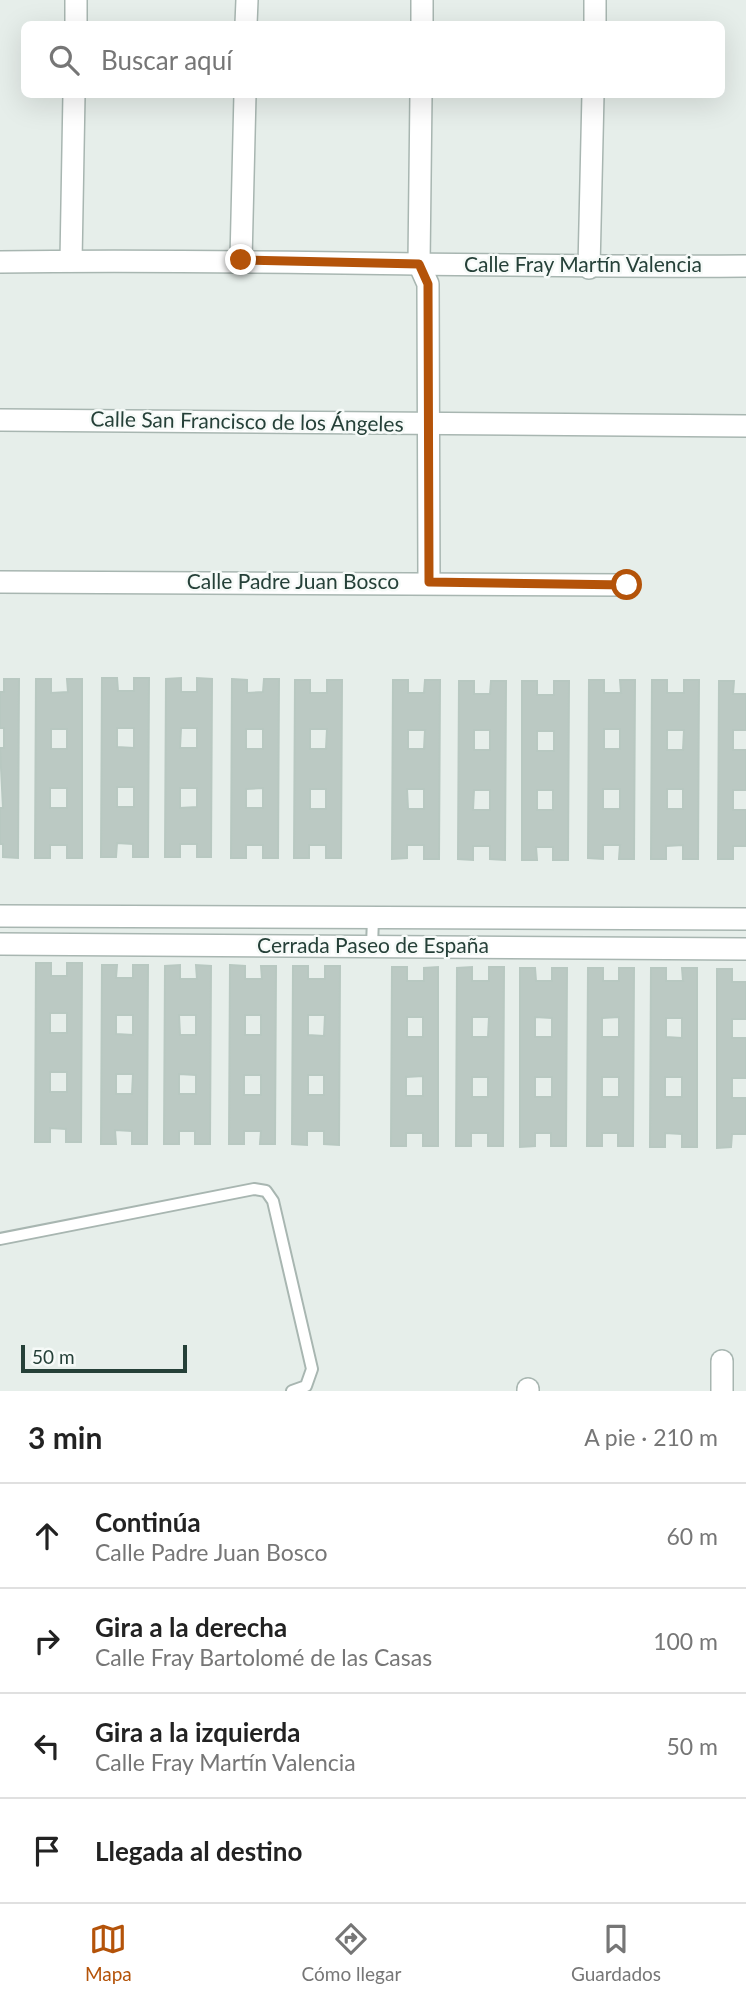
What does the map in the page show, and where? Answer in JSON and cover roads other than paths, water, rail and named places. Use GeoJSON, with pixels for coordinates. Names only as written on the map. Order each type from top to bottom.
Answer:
{"type":"FeatureCollection","features":[{"type":"Feature","properties":{"kind":"street"},"geometry":{"type":"LineString","coordinates":[[76,0],[76,21]]}},
{"type":"Feature","properties":{"kind":"street"},"geometry":{"type":"LineString","coordinates":[[246,21],[247,0]]}},
{"type":"Feature","properties":{"kind":"street"},"geometry":{"type":"LineString","coordinates":[[422,0],[422,21]]}},
{"type":"Feature","properties":{"kind":"street"},"geometry":{"type":"LineString","coordinates":[[595,0],[595,21]]}},
{"type":"Feature","properties":{"kind":"street"},"geometry":{"type":"LineString","coordinates":[[71,261],[74,98]]}},
{"type":"Feature","properties":{"kind":"street"},"geometry":{"type":"LineString","coordinates":[[241,260],[245,98]]}},
{"type":"Feature","properties":{"kind":"street"},"geometry":{"type":"LineString","coordinates":[[421,98],[419,264],[428,284],[429,582]]}},
{"type":"Feature","properties":{"kind":"street"},"geometry":{"type":"LineString","coordinates":[[589,268],[593,98]]}},
{"type":"Feature","properties":{"kind":"street","name":"Calle Fray Martín Valencia"},"geometry":{"type":"LineString","coordinates":[[0,262],[241,260],[589,268],[746,266]]}},
{"type":"Feature","properties":{"kind":"street","name":"Calle San Francisco de los Ángeles"},"geometry":{"type":"LineString","coordinates":[[0,420],[746,426]]}},
{"type":"Feature","properties":{"kind":"street","name":"Calle Padre Juan Bosco"},"geometry":{"type":"LineString","coordinates":[[0,582],[627,585]]}},
{"type":"Feature","properties":{"kind":"street","name":"Cerrada Paseo de España"},"geometry":{"type":"LineString","coordinates":[[0,916],[746,919]]}},
{"type":"Feature","properties":{"kind":"street","name":"Cerrada Paseo de España"},"geometry":{"type":"LineString","coordinates":[[0,944],[746,949]]}},
{"type":"Feature","properties":{"kind":"street"},"geometry":{"type":"LineString","coordinates":[[722,1361],[722,1391]]}},
{"type":"Feature","properties":{"kind":"lane"},"geometry":{"type":"LineString","coordinates":[[372,946],[373,918]]}},
{"type":"Feature","properties":{"kind":"lane"},"geometry":{"type":"LineString","coordinates":[[0,1239],[254,1189],[266,1191],[273,1201],[312,1369],[306,1386],[292,1391]]}}]}
